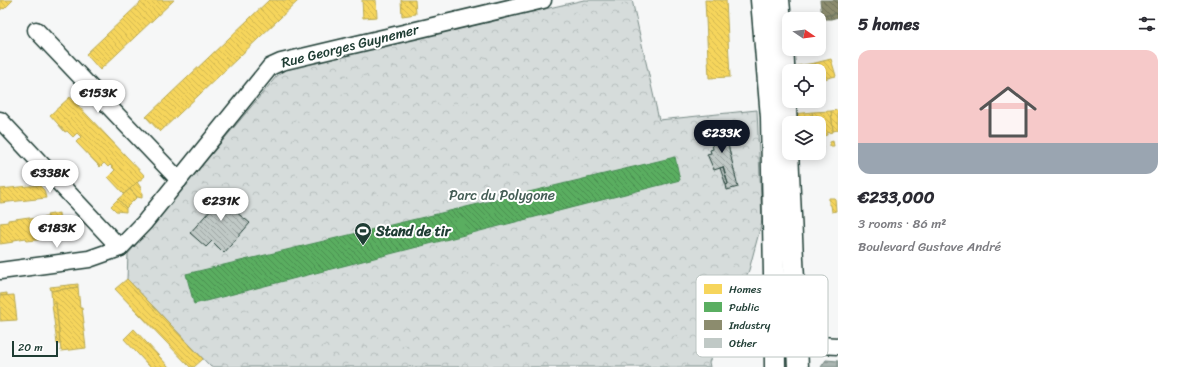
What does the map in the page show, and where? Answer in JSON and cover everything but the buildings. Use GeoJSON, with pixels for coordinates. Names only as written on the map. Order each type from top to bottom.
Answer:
{"type":"FeatureCollection","features":[{"type":"Feature","properties":{"kind":"main road"},"geometry":{"type":"LineString","coordinates":[[761,0],[777,105],[788,275]]}},
{"type":"Feature","properties":{"kind":"main road"},"geometry":{"type":"LineString","coordinates":[[774,274],[777,105],[783,44],[779,0]]}},
{"type":"Feature","properties":{"kind":"main road"},"geometry":{"type":"LineString","coordinates":[[796,357],[798,367]]}},
{"type":"Feature","properties":{"kind":"street","name":"Rue Georges Guynemer"},"geometry":{"type":"LineString","coordinates":[[120,248],[144,223],[270,67],[281,62],[542,0]]}},
{"type":"Feature","properties":{"kind":"street"},"geometry":{"type":"LineString","coordinates":[[36,30],[179,180]]}},
{"type":"Feature","properties":{"kind":"street"},"geometry":{"type":"LineString","coordinates":[[0,120],[120,248],[89,259],[0,271]]}},
{"type":"Feature","properties":{"kind":"street"},"geometry":{"type":"LineString","coordinates":[[828,345],[838,346]]}},
{"type":"Feature","properties":{"kind":"green space","name":"Parc du Polygone"},"geometry":{"type":"Polygon","coordinates":[[[584,0],[632,0],[659,120],[757,110],[762,221],[749,270],[747,275],[696,275],[696,357],[711,357],[709,362],[710,367],[211,367],[127,279],[128,254],[276,77],[287,68],[584,0]]]}},
{"type":"Feature","properties":{"kind":"water"},"geometry":{"type":"Polygon","coordinates":[[[826,360],[838,361],[838,367],[821,367],[826,360]]]}},
{"type":"Feature","properties":{"kind":"place","name":"Stand de tir"},"geometry":{"type":"Point","coordinates":[363,246]}}]}
